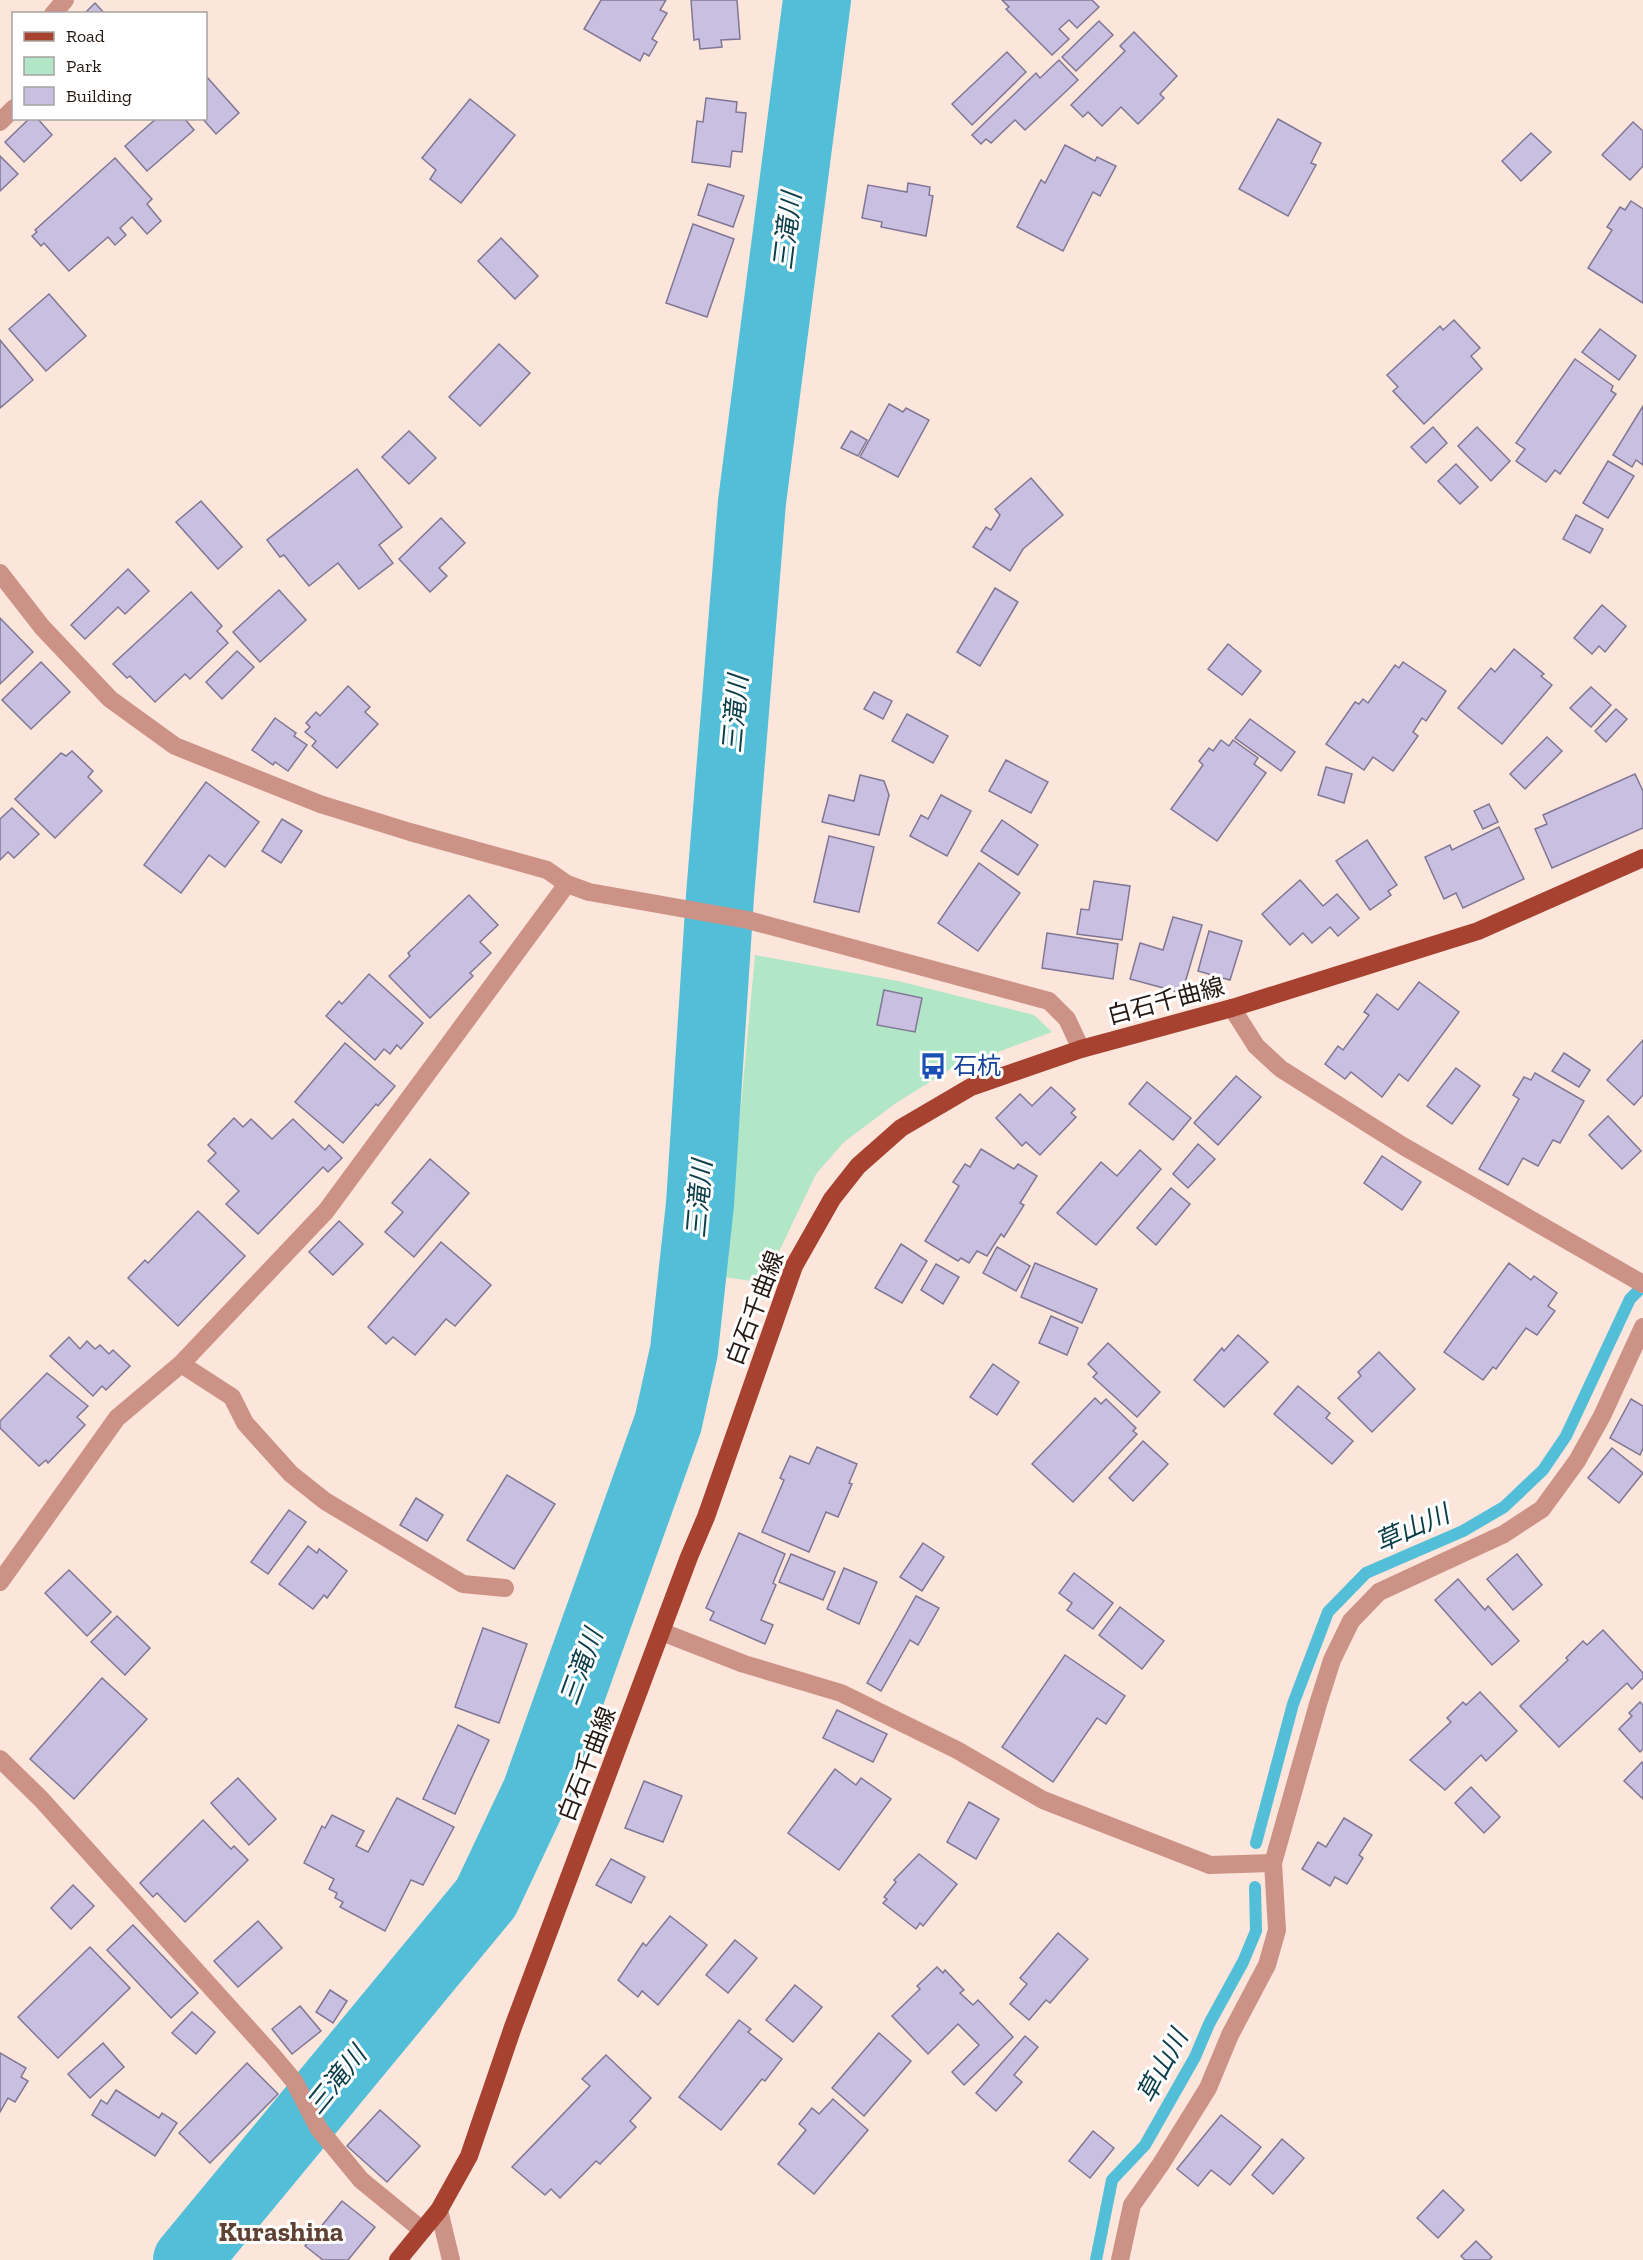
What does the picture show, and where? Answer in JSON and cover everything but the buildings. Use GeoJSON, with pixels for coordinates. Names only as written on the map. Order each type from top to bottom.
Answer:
{"type":"FeatureCollection","features":[{"type":"Feature","properties":{"kind":"main road","name":"白石千曲線"},"geometry":{"type":"LineString","coordinates":[[398,2260],[439,2210],[469,2156],[513,2027],[662,1632],[688,1557],[706,1517],[794,1266],[832,1199],[858,1166],[901,1128],[934,1106],[971,1087],[1081,1050],[1232,1008],[1478,931],[1643,858]]}},
{"type":"Feature","properties":{"kind":"street"},"geometry":{"type":"LineString","coordinates":[[54,12],[65,0]]}},
{"type":"Feature","properties":{"kind":"street"},"geometry":{"type":"LineString","coordinates":[[0,122],[12,110]]}},
{"type":"Feature","properties":{"kind":"street"},"geometry":{"type":"LineString","coordinates":[[0,573],[42,627],[110,699],[175,746],[320,804],[547,870],[567,884],[589,892],[742,919],[1049,1001],[1067,1019],[1081,1050]]}},
{"type":"Feature","properties":{"kind":"street"},"geometry":{"type":"LineString","coordinates":[[0,1582],[117,1418],[181,1364],[326,1211],[567,884]]}},
{"type":"Feature","properties":{"kind":"street"},"geometry":{"type":"LineString","coordinates":[[1232,1008],[1256,1046],[1281,1069],[1403,1146],[1640,1282]]}},
{"type":"Feature","properties":{"kind":"street"},"geometry":{"type":"LineString","coordinates":[[1120,2260],[1132,2205],[1161,2164],[1208,2088],[1230,2035],[1267,1965],[1277,1930],[1273,1863],[1320,1696],[1332,1660],[1351,1621],[1379,1592],[1504,1534],[1542,1509],[1577,1461],[1602,1416],[1643,1327]]}},
{"type":"Feature","properties":{"kind":"street"},"geometry":{"type":"LineString","coordinates":[[181,1364],[232,1397],[244,1423],[291,1474],[325,1501],[463,1584],[505,1588]]}},
{"type":"Feature","properties":{"kind":"street"},"geometry":{"type":"LineString","coordinates":[[662,1632],[744,1664],[841,1693],[957,1750],[1043,1800],[1210,1865],[1273,1863]]}},
{"type":"Feature","properties":{"kind":"street"},"geometry":{"type":"LineString","coordinates":[[0,1759],[41,1799],[294,2081],[319,2129],[361,2180],[422,2230]]}},
{"type":"Feature","properties":{"kind":"street"},"geometry":{"type":"LineString","coordinates":[[439,2210],[450,2260]]}},
{"type":"Feature","properties":{"kind":"green space"},"geometry":{"type":"Polygon","coordinates":[[[755,955],[898,981],[1034,1015],[1052,1032],[949,1070],[896,1103],[844,1142],[816,1174],[764,1283],[725,1277],[755,955]]]}},
{"type":"Feature","properties":{"kind":"waterway","name":"三滝川"},"geometry":{"type":"LineString","coordinates":[[187,2260],[486,1898],[536,1792],[668,1423],[684,1351],[700,1204],[720,896],[752,502],[817,0]]}},
{"type":"Feature","properties":{"kind":"waterway","name":"草山川"},"geometry":{"type":"LineString","coordinates":[[1256,1843],[1293,1704],[1328,1612],[1366,1573],[1463,1531],[1504,1507],[1543,1470],[1566,1436],[1630,1299],[1643,1286]]}},
{"type":"Feature","properties":{"kind":"waterway","name":"草山川"},"geometry":{"type":"LineString","coordinates":[[1096,2260],[1112,2180],[1145,2145],[1195,2057],[1209,2024],[1243,1962],[1256,1931],[1255,1887]]}},
{"type":"Feature","properties":{"kind":"place","name":"石杭"},"geometry":{"type":"Point","coordinates":[933,1066]}},
{"type":"Feature","properties":{"kind":"district","name":"Kurashina"},"geometry":{"type":"Point","coordinates":[281,2232]}}]}
